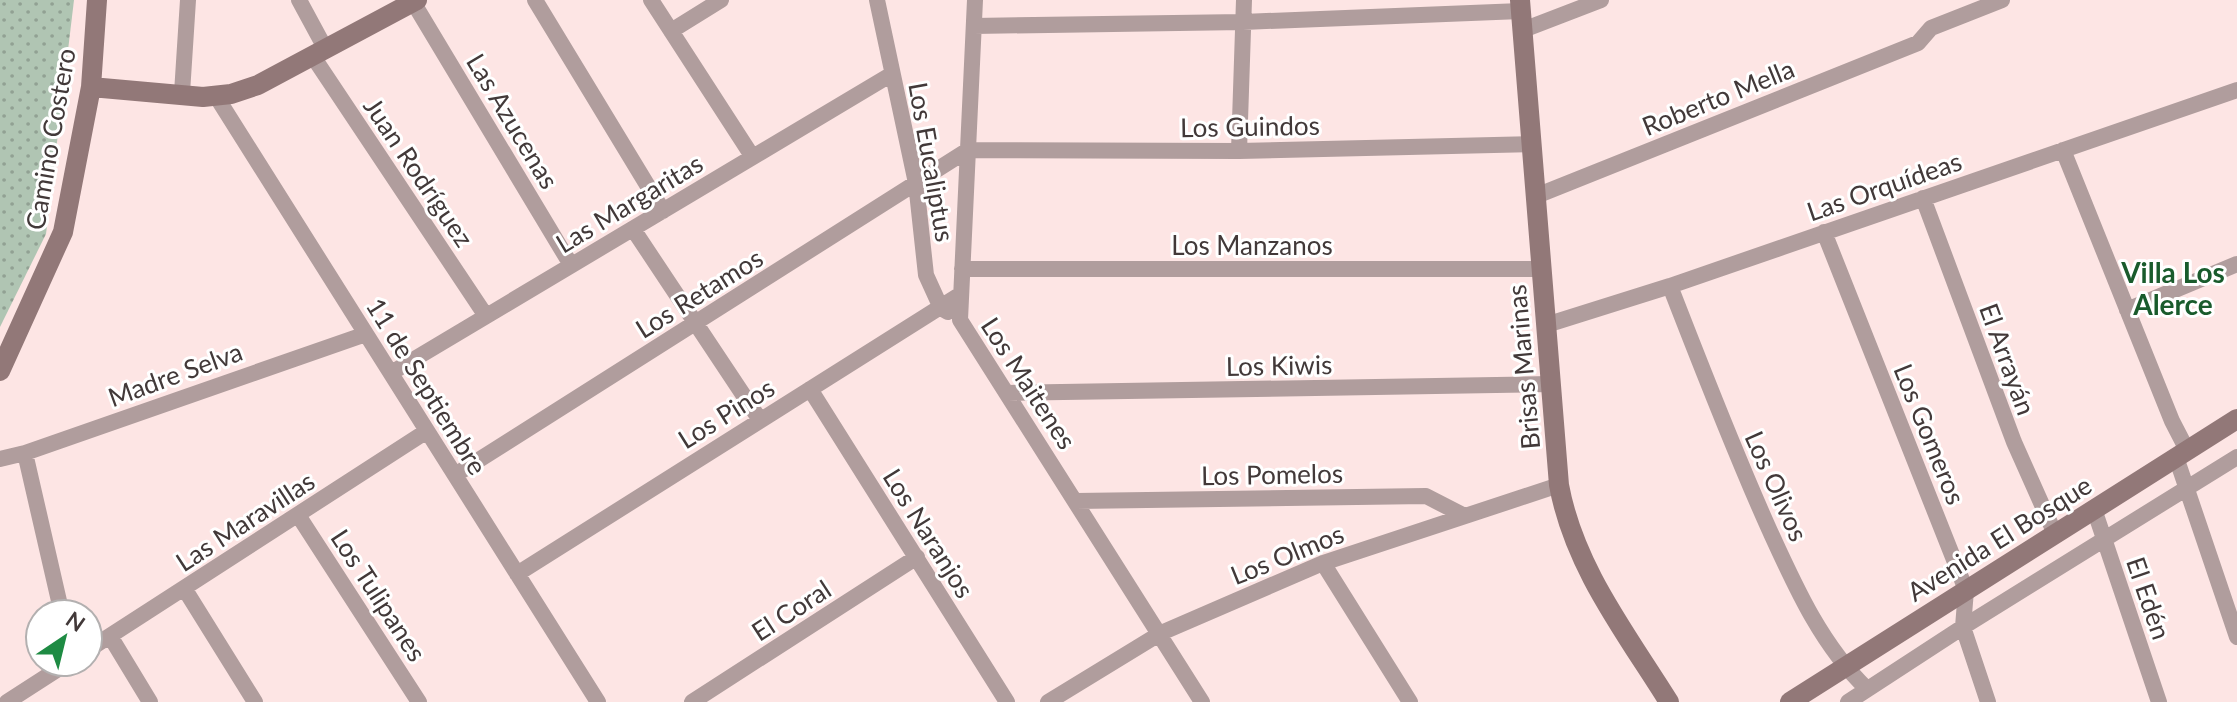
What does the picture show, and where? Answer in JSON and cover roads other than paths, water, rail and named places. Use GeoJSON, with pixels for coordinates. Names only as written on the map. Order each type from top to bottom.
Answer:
{"type":"FeatureCollection","features":[{"type":"Feature","properties":{"kind":"street","name":"Camino Costero"},"geometry":{"type":"LineString","coordinates":[[0,371],[63,232],[91,87],[97,0]]}},
{"type":"Feature","properties":{"kind":"street"},"geometry":{"type":"LineString","coordinates":[[182,93],[188,0]]}},
{"type":"Feature","properties":{"kind":"street","name":"Juan Rodríguez"},"geometry":{"type":"LineString","coordinates":[[299,0],[319,51],[486,316]]}},
{"type":"Feature","properties":{"kind":"street"},"geometry":{"type":"LineString","coordinates":[[535,0],[663,211]]}},
{"type":"Feature","properties":{"kind":"street"},"geometry":{"type":"LineString","coordinates":[[651,0],[752,156]]}},
{"type":"Feature","properties":{"kind":"street"},"geometry":{"type":"LineString","coordinates":[[671,31],[721,0]]}},
{"type":"Feature","properties":{"kind":"street","name":"Los Eucaliptus"},"geometry":{"type":"LineString","coordinates":[[877,0],[916,183],[926,275],[941,308]]}},
{"type":"Feature","properties":{"kind":"street","name":"Los Maitenes"},"geometry":{"type":"LineString","coordinates":[[975,0],[960,320],[1202,702]]}},
{"type":"Feature","properties":{"kind":"street"},"geometry":{"type":"LineString","coordinates":[[1239,151],[1244,0]]}},
{"type":"Feature","properties":{"kind":"street"},"geometry":{"type":"LineString","coordinates":[[974,26],[1521,14],[1601,0]]}},
{"type":"Feature","properties":{"kind":"street","name":"Roberto Mella"},"geometry":{"type":"LineString","coordinates":[[1536,196],[1918,43],[1931,28],[2002,0]]}},
{"type":"Feature","properties":{"kind":"street"},"geometry":{"type":"LineString","coordinates":[[91,87],[216,96],[258,85],[403,3]]}},
{"type":"Feature","properties":{"kind":"street","name":"Las Azucenas"},"geometry":{"type":"LineString","coordinates":[[403,3],[571,265]]}},
{"type":"Feature","properties":{"kind":"street","name":"Brisas Marinas"},"geometry":{"type":"LineString","coordinates":[[1521,14],[1559,485],[1568,527],[1585,567],[1669,702]]}},
{"type":"Feature","properties":{"kind":"street","name":"Las Margaritas"},"geometry":{"type":"LineString","coordinates":[[391,373],[892,74]]}},
{"type":"Feature","properties":{"kind":"street","name":"Las Orquídeas"},"geometry":{"type":"LineString","coordinates":[[1546,325],[1670,286],[2237,90]]}},
{"type":"Feature","properties":{"kind":"street","name":"11 de Septiembre"},"geometry":{"type":"LineString","coordinates":[[216,96],[598,702]]}},
{"type":"Feature","properties":{"kind":"street","name":"Los Guindos"},"geometry":{"type":"LineString","coordinates":[[968,150],[1239,151],[1532,144]]}},
{"type":"Feature","properties":{"kind":"street","name":"Los Retamos"},"geometry":{"type":"LineString","coordinates":[[455,475],[968,150]]}},
{"type":"Feature","properties":{"kind":"street"},"geometry":{"type":"LineString","coordinates":[[2063,150],[2172,421],[2182,454],[2186,488],[2237,637]]}},
{"type":"Feature","properties":{"kind":"street","name":"El Arrayán"},"geometry":{"type":"LineString","coordinates":[[1923,198],[2014,442],[2055,534]]}},
{"type":"Feature","properties":{"kind":"street"},"geometry":{"type":"LineString","coordinates":[[633,229],[760,420]]}},
{"type":"Feature","properties":{"kind":"street","name":"Los Gomeros"},"geometry":{"type":"LineString","coordinates":[[1824,232],[1966,590],[1963,627],[1988,702]]}},
{"type":"Feature","properties":{"kind":"street"},"geometry":{"type":"LineString","coordinates":[[2127,310],[2237,264]]}},
{"type":"Feature","properties":{"kind":"street","name":"Los Manzanos"},"geometry":{"type":"LineString","coordinates":[[962,269],[1542,269]]}},
{"type":"Feature","properties":{"kind":"street","name":"Los Olivos"},"geometry":{"type":"LineString","coordinates":[[1670,286],[1739,461],[1801,597],[1844,667],[1867,689]]}},
{"type":"Feature","properties":{"kind":"street","name":"Los Pinos"},"geometry":{"type":"LineString","coordinates":[[517,574],[961,294]]}},
{"type":"Feature","properties":{"kind":"street"},"geometry":{"type":"LineString","coordinates":[[941,308],[960,320]]}},
{"type":"Feature","properties":{"kind":"street","name":"Madre Selva"},"geometry":{"type":"LineString","coordinates":[[0,459],[25,453],[366,334]]}},
{"type":"Feature","properties":{"kind":"street","name":"Los Kiwis"},"geometry":{"type":"LineString","coordinates":[[1008,393],[1551,384]]}},
{"type":"Feature","properties":{"kind":"street","name":"Los Naranjos"},"geometry":{"type":"LineString","coordinates":[[810,389],[1007,702]]}},
{"type":"Feature","properties":{"kind":"street","name":"Avenida El Bosque"},"geometry":{"type":"LineString","coordinates":[[1790,702],[2237,419]]}},
{"type":"Feature","properties":{"kind":"street","name":"Las Maravillas"},"geometry":{"type":"LineString","coordinates":[[104,640],[427,431]]}},
{"type":"Feature","properties":{"kind":"street"},"geometry":{"type":"LineString","coordinates":[[25,453],[58,598]]}},
{"type":"Feature","properties":{"kind":"street"},"geometry":{"type":"LineString","coordinates":[[1848,702],[2237,457]]}},
{"type":"Feature","properties":{"kind":"street","name":"Los Olmos"},"geometry":{"type":"LineString","coordinates":[[1048,702],[1161,633],[1323,563],[1559,485]]}},
{"type":"Feature","properties":{"kind":"street","name":"Los Pomelos"},"geometry":{"type":"LineString","coordinates":[[1076,501],[1426,496],[1463,515]]}},
{"type":"Feature","properties":{"kind":"street","name":"El Edén"},"geometry":{"type":"LineString","coordinates":[[2094,509],[2159,702]]}},
{"type":"Feature","properties":{"kind":"street","name":"Los Tulipanes"},"geometry":{"type":"LineString","coordinates":[[298,515],[419,702]]}},
{"type":"Feature","properties":{"kind":"street","name":"El Coral"},"geometry":{"type":"LineString","coordinates":[[692,702],[917,557]]}},
{"type":"Feature","properties":{"kind":"street"},"geometry":{"type":"LineString","coordinates":[[1323,563],[1410,702]]}},
{"type":"Feature","properties":{"kind":"street"},"geometry":{"type":"LineString","coordinates":[[184,588],[255,702]]}},
{"type":"Feature","properties":{"kind":"street"},"geometry":{"type":"LineString","coordinates":[[110,636],[150,702]]}},
{"type":"Feature","properties":{"kind":"street"},"geometry":{"type":"LineString","coordinates":[[7,702],[44,678]]}},
{"type":"Feature","properties":{"kind":"district","name":"Villa Los Alerce"},"geometry":{"type":"Point","coordinates":[2173,288]}}]}
